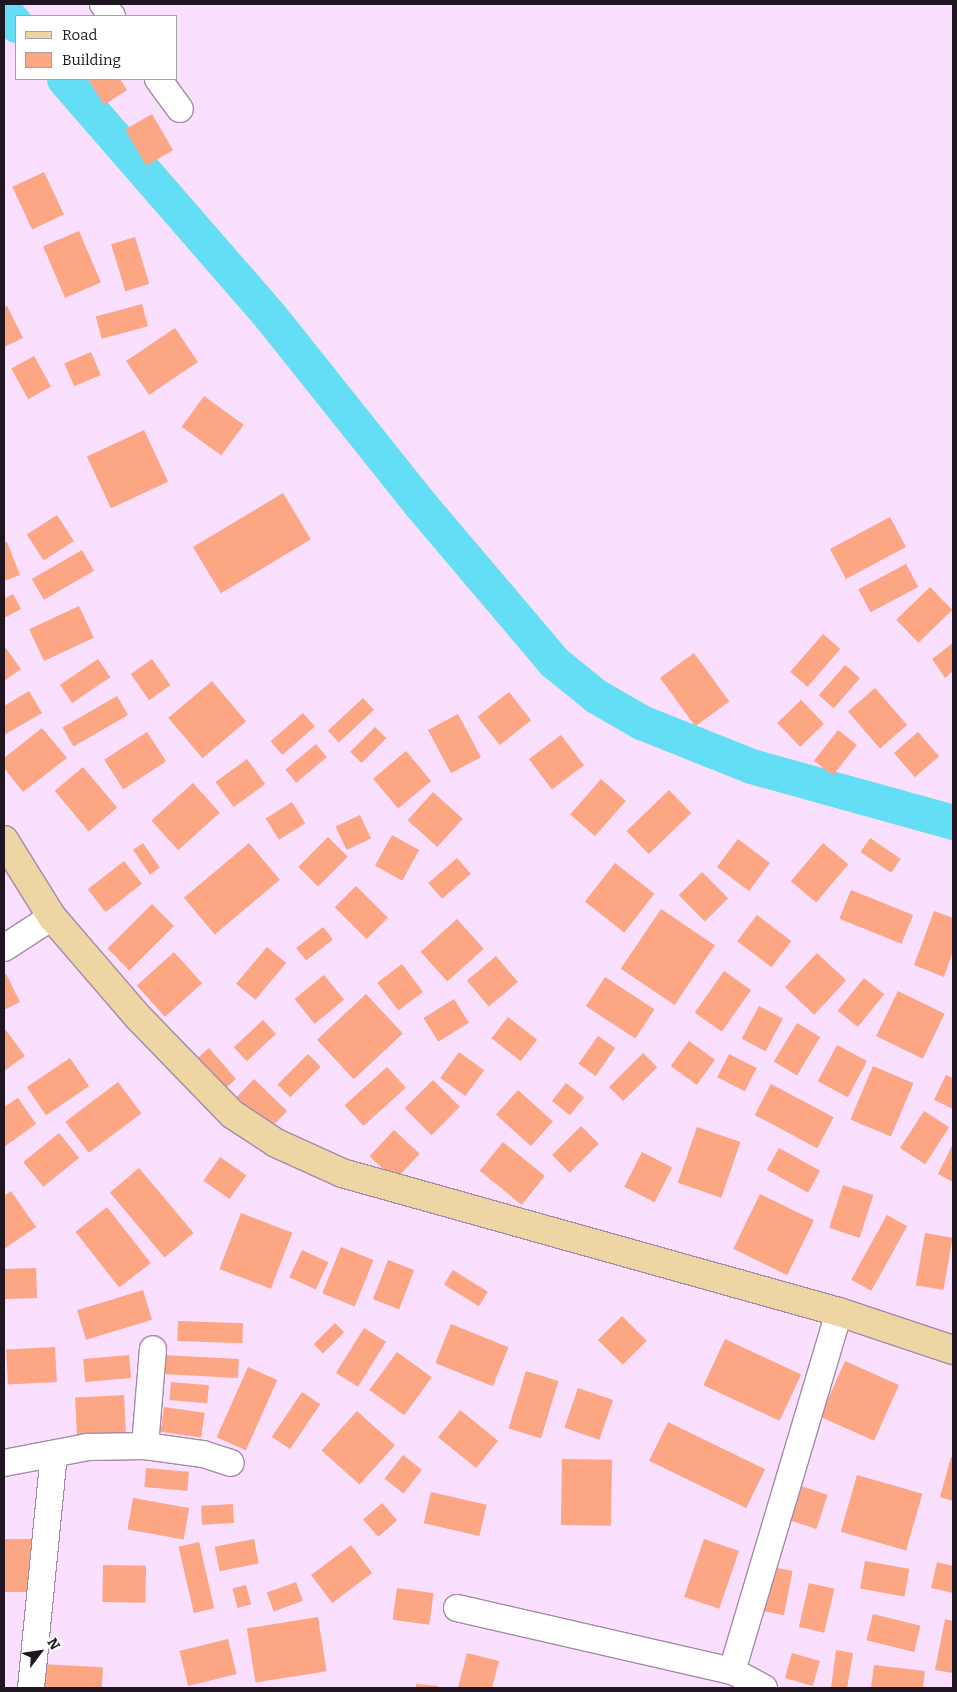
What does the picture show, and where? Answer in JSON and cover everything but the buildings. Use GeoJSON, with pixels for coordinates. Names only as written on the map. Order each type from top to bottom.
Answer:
{"type":"FeatureCollection","features":[{"type":"Feature","properties":{"kind":"main road"},"geometry":{"type":"LineString","coordinates":[[4,840],[52,917],[139,1018],[232,1114],[276,1143],[342,1173],[839,1312],[953,1350]]}},
{"type":"Feature","properties":{"kind":"street"},"geometry":{"type":"LineString","coordinates":[[103,4],[111,15]]}},
{"type":"Feature","properties":{"kind":"street"},"geometry":{"type":"LineString","coordinates":[[159,80],[180,109]]}},
{"type":"Feature","properties":{"kind":"street"},"geometry":{"type":"LineString","coordinates":[[4,948],[52,917]]}},
{"type":"Feature","properties":{"kind":"street"},"geometry":{"type":"LineString","coordinates":[[732,1671],[839,1312]]}},
{"type":"Feature","properties":{"kind":"street"},"geometry":{"type":"LineString","coordinates":[[145,1446],[153,1349]]}},
{"type":"Feature","properties":{"kind":"street"},"geometry":{"type":"LineString","coordinates":[[4,1463],[88,1447],[145,1446],[203,1454],[231,1463]]}},
{"type":"Feature","properties":{"kind":"street"},"geometry":{"type":"LineString","coordinates":[[31,1688],[54,1454]]}},
{"type":"Feature","properties":{"kind":"street"},"geometry":{"type":"LineString","coordinates":[[457,1608],[732,1671],[764,1688]]}},
{"type":"Feature","properties":{"kind":"waterway"},"geometry":{"type":"LineString","coordinates":[[4,10],[15,24]]}},
{"type":"Feature","properties":{"kind":"waterway"},"geometry":{"type":"LineString","coordinates":[[65,80],[270,316],[420,504],[554,662],[596,696],[641,722],[751,766],[953,822]]}}]}
